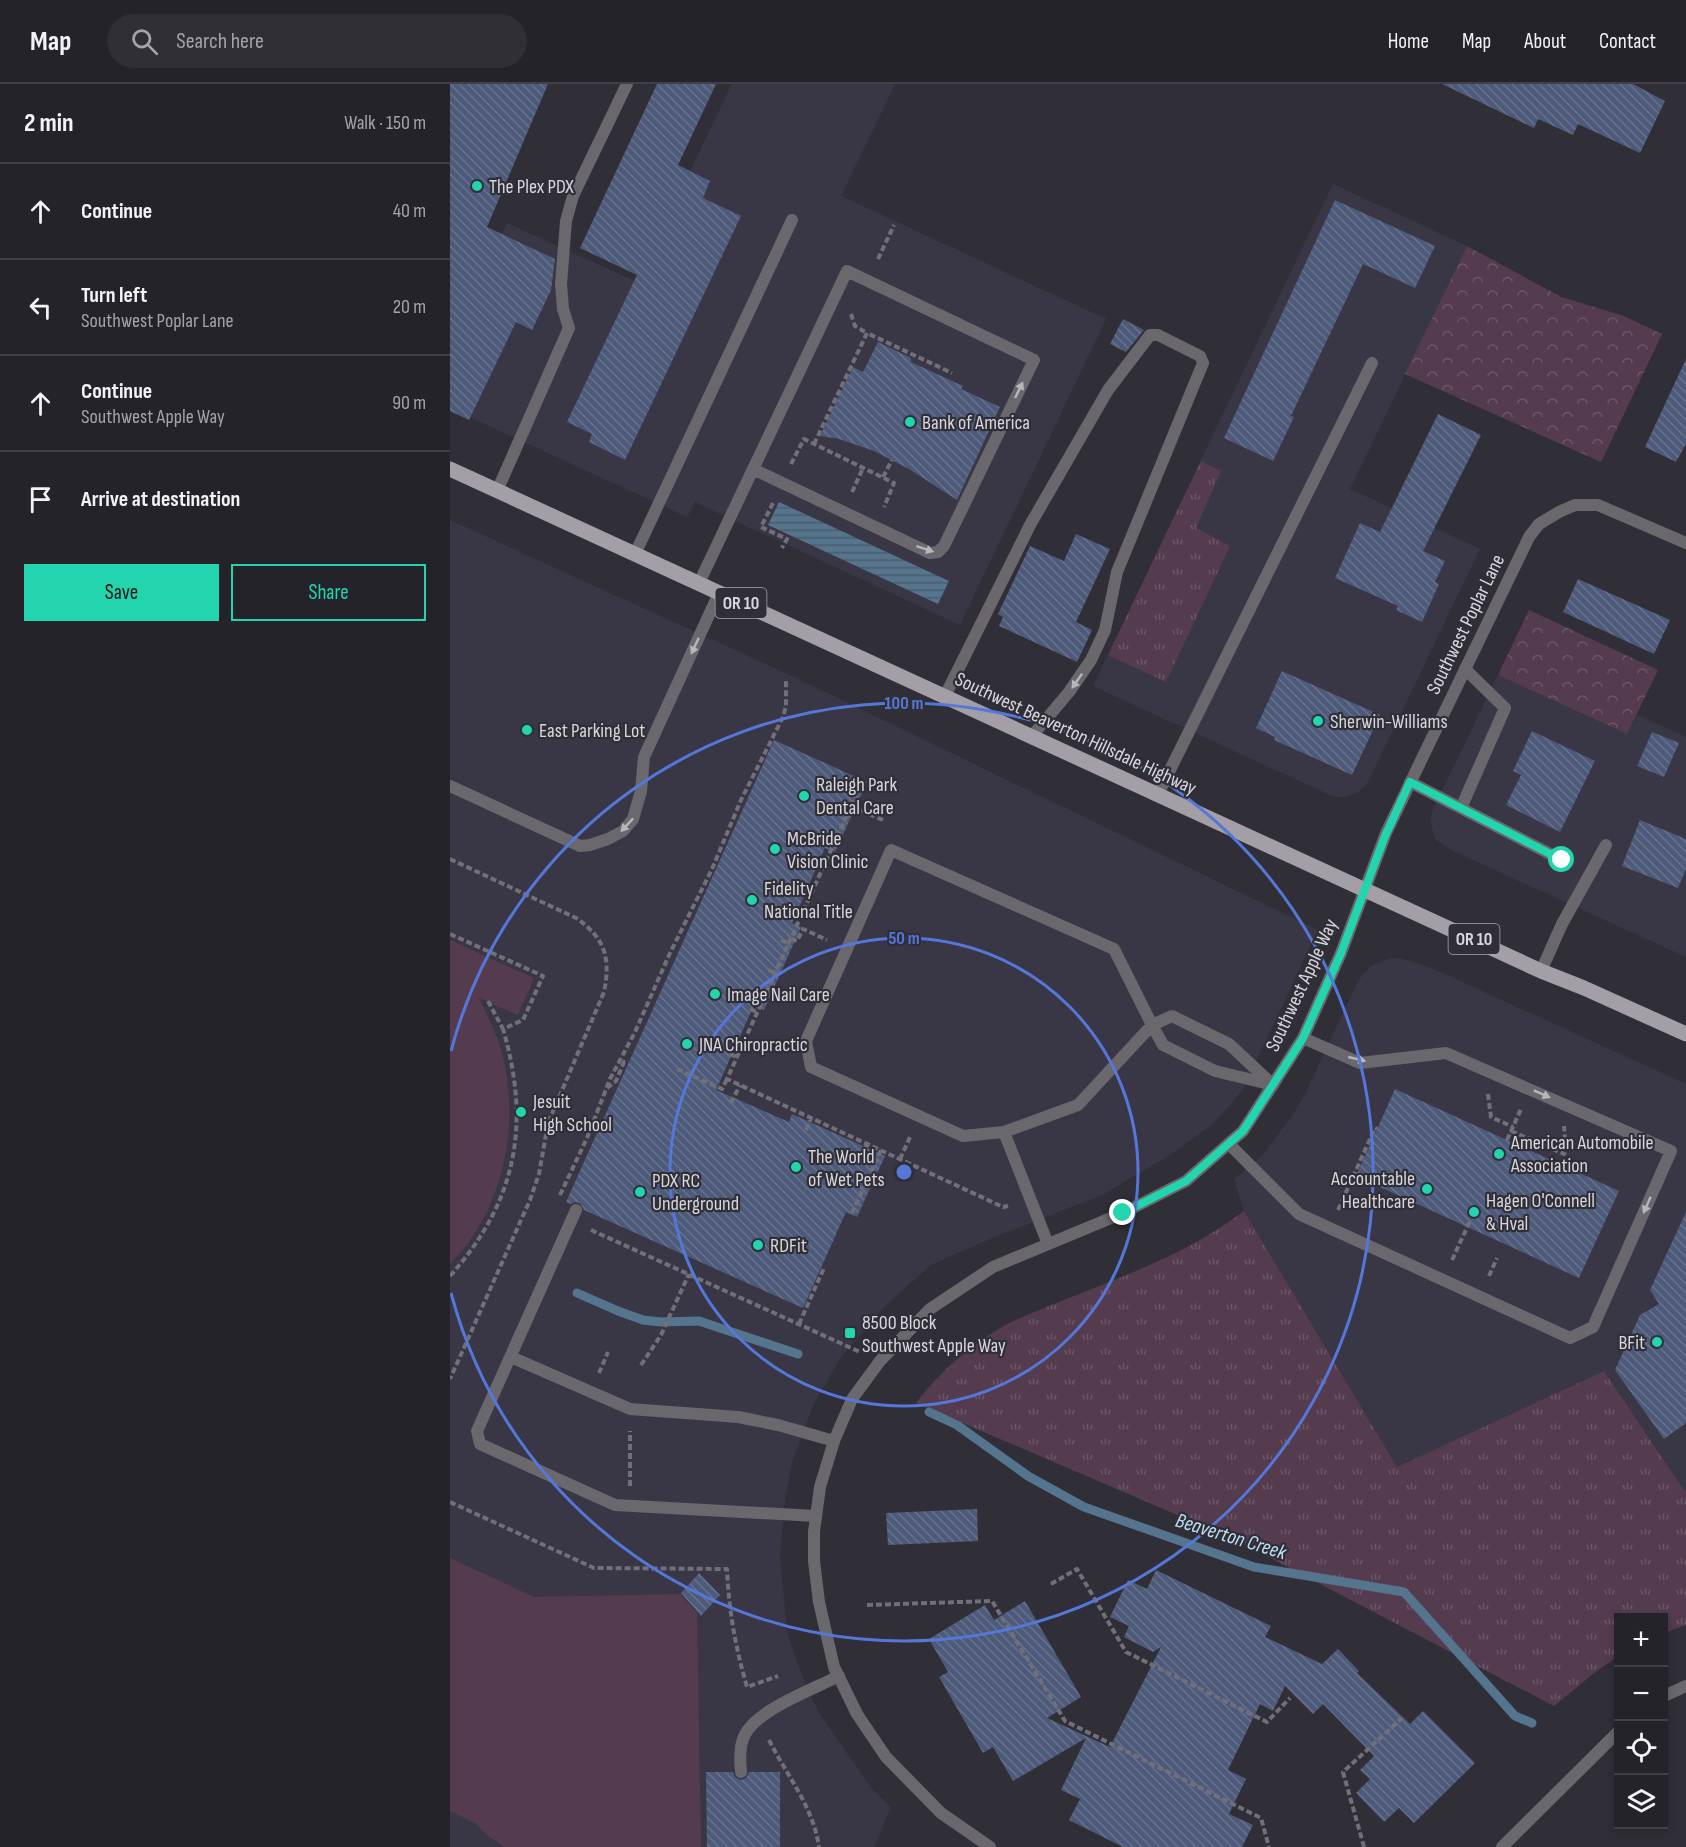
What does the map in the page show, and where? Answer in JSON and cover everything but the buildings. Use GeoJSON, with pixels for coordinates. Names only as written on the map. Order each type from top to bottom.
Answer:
{"type":"FeatureCollection","features":[{"type":"Feature","properties":{"kind":"main road","name":"Southwest Beaverton Hillsdale Highway"},"geometry":{"type":"LineString","coordinates":[[450,469],[1540,971],[1584,988],[1686,1034]]}},
{"type":"Feature","properties":{"kind":"street"},"geometry":{"type":"LineString","coordinates":[[497,491],[568,328],[563,309],[561,284],[566,221],[573,196],[627,84]]}},
{"type":"Feature","properties":{"kind":"street"},"geometry":{"type":"LineString","coordinates":[[635,554],[792,220]]}},
{"type":"Feature","properties":{"kind":"street"},"geometry":{"type":"LineString","coordinates":[[699,583],[753,469],[847,272],[1034,360],[944,546],[938,552],[930,553],[753,469]]}},
{"type":"Feature","properties":{"kind":"street"},"geometry":{"type":"LineString","coordinates":[[945,696],[1030,525],[1108,390],[1150,336],[1158,334],[1200,356],[1203,363],[1117,572],[1105,630],[1091,660],[1080,676],[1032,736]]}},
{"type":"Feature","properties":{"kind":"street"},"geometry":{"type":"LineString","coordinates":[[1158,794],[1372,363]]}},
{"type":"Feature","properties":{"kind":"street","name":"Southwest Poplar Lane"},"geometry":{"type":"LineString","coordinates":[[1364,888],[1410,782],[1529,537],[1539,524],[1575,505],[1598,505],[1686,543]]}},
{"type":"Feature","properties":{"kind":"street"},"geometry":{"type":"LineString","coordinates":[[450,786],[580,846],[608,839],[623,831],[633,819],[638,806],[644,758],[719,592]]}},
{"type":"Feature","properties":{"kind":"street"},"geometry":{"type":"LineString","coordinates":[[1461,808],[1505,708],[1465,669]]}},
{"type":"Feature","properties":{"kind":"street"},"geometry":{"type":"LineString","coordinates":[[1410,782],[1562,860]]}},
{"type":"Feature","properties":{"kind":"street"},"geometry":{"type":"LineString","coordinates":[[1540,971],[1562,924],[1606,845]]}},
{"type":"Feature","properties":{"kind":"street"},"geometry":{"type":"LineString","coordinates":[[1273,1085],[1215,1071],[1163,1045],[1152,1025],[1114,949],[891,850],[806,1041],[811,1067],[963,1136],[1004,1132],[1078,1105],[1152,1025],[1172,1016],[1229,1044],[1273,1085]]}},
{"type":"Feature","properties":{"kind":"street","name":"Southwest Apple Way"},"geometry":{"type":"LineString","coordinates":[[990,1847],[941,1813],[886,1757],[857,1714],[834,1667],[819,1602],[814,1562],[814,1532],[820,1487],[834,1442],[852,1399],[880,1361],[930,1309],[993,1267],[1123,1213],[1186,1181],[1243,1131],[1303,1038],[1341,953],[1364,888]]}},
{"type":"Feature","properties":{"kind":"street"},"geometry":{"type":"LineString","coordinates":[[1229,1144],[1299,1214],[1570,1338],[1593,1327],[1671,1151],[1446,1053],[1360,1062],[1303,1038]]}},
{"type":"Feature","properties":{"kind":"street"},"geometry":{"type":"LineString","coordinates":[[1004,1132],[1048,1244]]}},
{"type":"Feature","properties":{"kind":"street"},"geometry":{"type":"LineString","coordinates":[[574,1216],[477,1431],[480,1444],[615,1505],[816,1516]]}},
{"type":"Feature","properties":{"kind":"street"},"geometry":{"type":"LineString","coordinates":[[511,1357],[630,1409],[738,1416],[834,1442]]}},
{"type":"Feature","properties":{"kind":"street"},"geometry":{"type":"LineString","coordinates":[[741,1772],[743,1739],[758,1719],[839,1676]]}},
{"type":"Feature","properties":{"kind":"street"},"geometry":{"type":"LineString","coordinates":[[1668,1694],[1686,1686]]}},
{"type":"Feature","properties":{"kind":"street"},"geometry":{"type":"LineString","coordinates":[[1502,1847],[1614,1736]]}},
{"type":"Feature","properties":{"kind":"path"},"geometry":{"type":"LineString","coordinates":[[878,259],[894,225]]}},
{"type":"Feature","properties":{"kind":"path"},"geometry":{"type":"LineString","coordinates":[[854,309],[850,315],[855,326],[952,373]]}},
{"type":"Feature","properties":{"kind":"path"},"geometry":{"type":"LineString","coordinates":[[814,444],[867,333]]}},
{"type":"Feature","properties":{"kind":"path"},"geometry":{"type":"LineString","coordinates":[[791,465],[804,439],[894,483],[883,507],[891,511]]}},
{"type":"Feature","properties":{"kind":"path"},"geometry":{"type":"LineString","coordinates":[[883,477],[891,460]]}},
{"type":"Feature","properties":{"kind":"path"},"geometry":{"type":"LineString","coordinates":[[850,495],[863,468]]}},
{"type":"Feature","properties":{"kind":"path"},"geometry":{"type":"LineString","coordinates":[[773,502],[761,527],[787,539],[782,548]]}},
{"type":"Feature","properties":{"kind":"path"},"geometry":{"type":"LineString","coordinates":[[574,1216],[559,1214],[557,1206],[606,1089],[708,878],[741,800],[783,717],[786,706],[786,680]]}},
{"type":"Feature","properties":{"kind":"path"},"geometry":{"type":"LineString","coordinates":[[678,1069],[722,1089],[860,786]]}},
{"type":"Feature","properties":{"kind":"path"},"geometry":{"type":"LineString","coordinates":[[851,806],[883,820]]}},
{"type":"Feature","properties":{"kind":"path"},"geometry":{"type":"LineString","coordinates":[[830,835],[836,838]]}},
{"type":"Feature","properties":{"kind":"path"},"geometry":{"type":"LineString","coordinates":[[450,859],[576,918],[590,927],[606,956],[609,972],[604,992],[548,1123],[539,1174],[530,1200],[450,1379]]}},
{"type":"Feature","properties":{"kind":"path"},"geometry":{"type":"LineString","coordinates":[[816,865],[823,868]]}},
{"type":"Feature","properties":{"kind":"path"},"geometry":{"type":"LineString","coordinates":[[781,940],[797,941],[803,929],[846,949]]}},
{"type":"Feature","properties":{"kind":"path"},"geometry":{"type":"LineString","coordinates":[[450,934],[543,976],[523,1020],[503,1029]]}},
{"type":"Feature","properties":{"kind":"path"},"geometry":{"type":"LineString","coordinates":[[471,949],[473,943]]}},
{"type":"Feature","properties":{"kind":"path"},"geometry":{"type":"LineString","coordinates":[[768,970],[775,973]]}},
{"type":"Feature","properties":{"kind":"path"},"geometry":{"type":"LineString","coordinates":[[450,1276],[472,1252],[491,1219],[510,1168],[516,1137],[518,1111],[514,1071],[503,1029],[488,1001]]}},
{"type":"Feature","properties":{"kind":"path"},"geometry":{"type":"LineString","coordinates":[[750,1009],[757,1012]]}},
{"type":"Feature","properties":{"kind":"path"},"geometry":{"type":"LineString","coordinates":[[729,1054],[737,1057]]}},
{"type":"Feature","properties":{"kind":"path"},"geometry":{"type":"LineString","coordinates":[[606,1089],[616,1081],[624,1062],[628,1063]]}},
{"type":"Feature","properties":{"kind":"path"},"geometry":{"type":"LineString","coordinates":[[1486,1070],[1491,1117],[1564,1154],[1566,1150],[1562,1103]]}},
{"type":"Feature","properties":{"kind":"path"},"geometry":{"type":"LineString","coordinates":[[727,1079],[1003,1207],[1008,1206]]}},
{"type":"Feature","properties":{"kind":"path"},"geometry":{"type":"LineString","coordinates":[[731,1103],[740,1085]]}},
{"type":"Feature","properties":{"kind":"path"},"geometry":{"type":"LineString","coordinates":[[1507,1140],[1530,1089]]}},
{"type":"Feature","properties":{"kind":"path"},"geometry":{"type":"LineString","coordinates":[[807,1130],[811,1118]]}},
{"type":"Feature","properties":{"kind":"path"},"geometry":{"type":"LineString","coordinates":[[1348,1186],[1375,1128],[1377,1129]]}},
{"type":"Feature","properties":{"kind":"path"},"geometry":{"type":"LineString","coordinates":[[862,1156],[867,1144]]}},
{"type":"Feature","properties":{"kind":"path"},"geometry":{"type":"LineString","coordinates":[[852,1213],[881,1150]]}},
{"type":"Feature","properties":{"kind":"path"},"geometry":{"type":"LineString","coordinates":[[1443,1280],[1470,1221]]}},
{"type":"Feature","properties":{"kind":"path"},"geometry":{"type":"LineString","coordinates":[[586,1228],[880,1361]]}},
{"type":"Feature","properties":{"kind":"path"},"geometry":{"type":"LineString","coordinates":[[799,1324],[824,1268]]}},
{"type":"Feature","properties":{"kind":"path"},"geometry":{"type":"LineString","coordinates":[[640,1365],[661,1335],[689,1274]]}},
{"type":"Feature","properties":{"kind":"path"},"geometry":{"type":"LineString","coordinates":[[630,1427],[630,1486]]}},
{"type":"Feature","properties":{"kind":"path"},"geometry":{"type":"LineString","coordinates":[[450,1502],[594,1568],[727,1569],[729,1612],[751,1704],[772,1748],[804,1800],[816,1828],[819,1847]]}},
{"type":"Feature","properties":{"kind":"path"},"geometry":{"type":"LineString","coordinates":[[1051,1584],[1077,1569],[1126,1653],[1267,1722],[1290,1698]]}},
{"type":"Feature","properties":{"kind":"path"},"geometry":{"type":"LineString","coordinates":[[867,1605],[992,1601],[1065,1721],[1261,1818],[1269,1847]]}},
{"type":"Feature","properties":{"kind":"path"},"geometry":{"type":"LineString","coordinates":[[747,1687],[778,1676]]}},
{"type":"Feature","properties":{"kind":"path"},"geometry":{"type":"LineString","coordinates":[[1364,1847],[1343,1772],[1402,1718]]}},
{"type":"Feature","properties":{"kind":"shaded area"},"geometry":{"type":"Polygon","coordinates":[[[732,84],[895,84],[841,196],[1106,319],[960,625],[695,502],[687,517],[450,408],[450,343],[507,223],[637,282],[732,84]]]}},
{"type":"Feature","properties":{"kind":"shaded area"},"geometry":{"type":"Polygon","coordinates":[[[1333,184],[1467,246],[1350,489],[1480,549],[1368,782],[1358,793],[1343,797],[1332,796],[1093,686],[1333,184]]]}},
{"type":"Feature","properties":{"kind":"shaded area"},"geometry":{"type":"Polygon","coordinates":[[[450,520],[792,676],[1318,930],[1242,1091],[1213,1124],[1170,1155],[1104,1194],[931,1265],[884,1307],[841,1357],[813,1406],[793,1459],[785,1498],[780,1557],[787,1632],[802,1676],[819,1713],[872,1789],[891,1807],[874,1847],[450,1847],[450,520]]]}},
{"type":"Feature","properties":{"kind":"shaded area"},"geometry":{"type":"Polygon","coordinates":[[[1498,675],[1627,734],[1637,715],[1686,737],[1686,957],[1451,850],[1435,839],[1430,821],[1433,809],[1498,675]]]}},
{"type":"Feature","properties":{"kind":"shaded area"},"geometry":{"type":"Polygon","coordinates":[[[1392,958],[1427,966],[1686,1084],[1686,1493],[1604,1371],[1397,1467],[1244,1211],[1234,1179],[1262,1156],[1295,1112],[1358,981],[1374,964],[1392,958]]]}},
{"type":"Feature","properties":{"kind":"green space"},"geometry":{"type":"Polygon","coordinates":[[[1467,246],[1561,297],[1624,316],[1662,334],[1601,462],[1405,374],[1467,246]]]}},
{"type":"Feature","properties":{"kind":"green space"},"geometry":{"type":"Polygon","coordinates":[[[1201,461],[1221,471],[1196,528],[1230,546],[1166,682],[1108,655],[1201,461]]]}},
{"type":"Feature","properties":{"kind":"green space"},"geometry":{"type":"Polygon","coordinates":[[[1529,610],[1658,670],[1627,734],[1498,675],[1529,610]]]}},
{"type":"Feature","properties":{"kind":"green space"},"geometry":{"type":"Polygon","coordinates":[[[450,940],[534,978],[518,1015],[479,998],[502,1053],[507,1077],[509,1125],[501,1173],[494,1196],[469,1242],[450,1264],[450,940]]]}},
{"type":"Feature","properties":{"kind":"green space"},"geometry":{"type":"Polygon","coordinates":[[[1244,1211],[1397,1467],[1604,1371],[1686,1493],[1686,1625],[1668,1632],[1668,1613],[1614,1613],[1614,1659],[1554,1706],[1238,1541],[916,1403],[957,1359],[1007,1324],[1158,1261],[1216,1230],[1244,1211]]]}},
{"type":"Feature","properties":{"kind":"green space"},"geometry":{"type":"Polygon","coordinates":[[[450,1558],[534,1597],[680,1594],[697,1613],[701,1847],[504,1847],[475,1823],[450,1811],[450,1558]]]}},
{"type":"Feature","properties":{"kind":"water"},"geometry":{"type":"Polygon","coordinates":[[[779,502],[949,581],[938,604],[768,525],[779,502]]]}},
{"type":"Feature","properties":{"kind":"waterway","name":"Beaverton Creek"},"geometry":{"type":"LineString","coordinates":[[577,1293],[643,1320],[699,1321],[798,1354]]}},
{"type":"Feature","properties":{"kind":"waterway","name":"Beaverton Creek"},"geometry":{"type":"LineString","coordinates":[[929,1412],[957,1425],[1028,1476],[1084,1507],[1254,1567],[1404,1592],[1515,1716],[1532,1723]]}},
{"type":"Feature","properties":{"kind":"place","name":"The Plex PDX"},"geometry":{"type":"Point","coordinates":[477,186]}},
{"type":"Feature","properties":{"kind":"place","name":"Bank of America"},"geometry":{"type":"Point","coordinates":[910,422]}},
{"type":"Feature","properties":{"kind":"place","name":"Sherwin-Williams"},"geometry":{"type":"Point","coordinates":[1318,721]}},
{"type":"Feature","properties":{"kind":"place","name":"East Parking Lot"},"geometry":{"type":"Point","coordinates":[527,730]}},
{"type":"Feature","properties":{"kind":"place","name":"Raleigh Park Dental Care"},"geometry":{"type":"Point","coordinates":[804,796]}},
{"type":"Feature","properties":{"kind":"place","name":"McBride Vision Clinic"},"geometry":{"type":"Point","coordinates":[775,849]}},
{"type":"Feature","properties":{"kind":"place","name":"Fidelity National Title"},"geometry":{"type":"Point","coordinates":[752,900]}},
{"type":"Feature","properties":{"kind":"place","name":"Image Nail Care"},"geometry":{"type":"Point","coordinates":[715,994]}},
{"type":"Feature","properties":{"kind":"place","name":"JNA Chiropractic"},"geometry":{"type":"Point","coordinates":[687,1044]}},
{"type":"Feature","properties":{"kind":"place","name":"Jesuit High School"},"geometry":{"type":"Point","coordinates":[521,1112]}},
{"type":"Feature","properties":{"kind":"place","name":"American Automobile Association"},"geometry":{"type":"Point","coordinates":[1499,1154]}},
{"type":"Feature","properties":{"kind":"place","name":"The World of Wet Pets"},"geometry":{"type":"Point","coordinates":[796,1167]}},
{"type":"Feature","properties":{"kind":"place","name":"Accountable Healthcare"},"geometry":{"type":"Point","coordinates":[1427,1189]}},
{"type":"Feature","properties":{"kind":"place","name":"PDX RC Underground"},"geometry":{"type":"Point","coordinates":[640,1192]}},
{"type":"Feature","properties":{"kind":"place","name":"Hagen O'Connell & Hval"},"geometry":{"type":"Point","coordinates":[1474,1212]}},
{"type":"Feature","properties":{"kind":"place","name":"RDFit"},"geometry":{"type":"Point","coordinates":[758,1245]}},
{"type":"Feature","properties":{"kind":"place","name":"8500 Block Southwest Apple Way"},"geometry":{"type":"Point","coordinates":[850,1333]}},
{"type":"Feature","properties":{"kind":"place","name":"BFit"},"geometry":{"type":"Point","coordinates":[1657,1342]}},
{"type":"Feature","properties":{"kind":"route"},"geometry":{"type":"LineString","coordinates":[[1123,1213],[1186,1181],[1243,1131],[1303,1038],[1341,953],[1364,888],[1410,782],[1562,860]]}}]}
